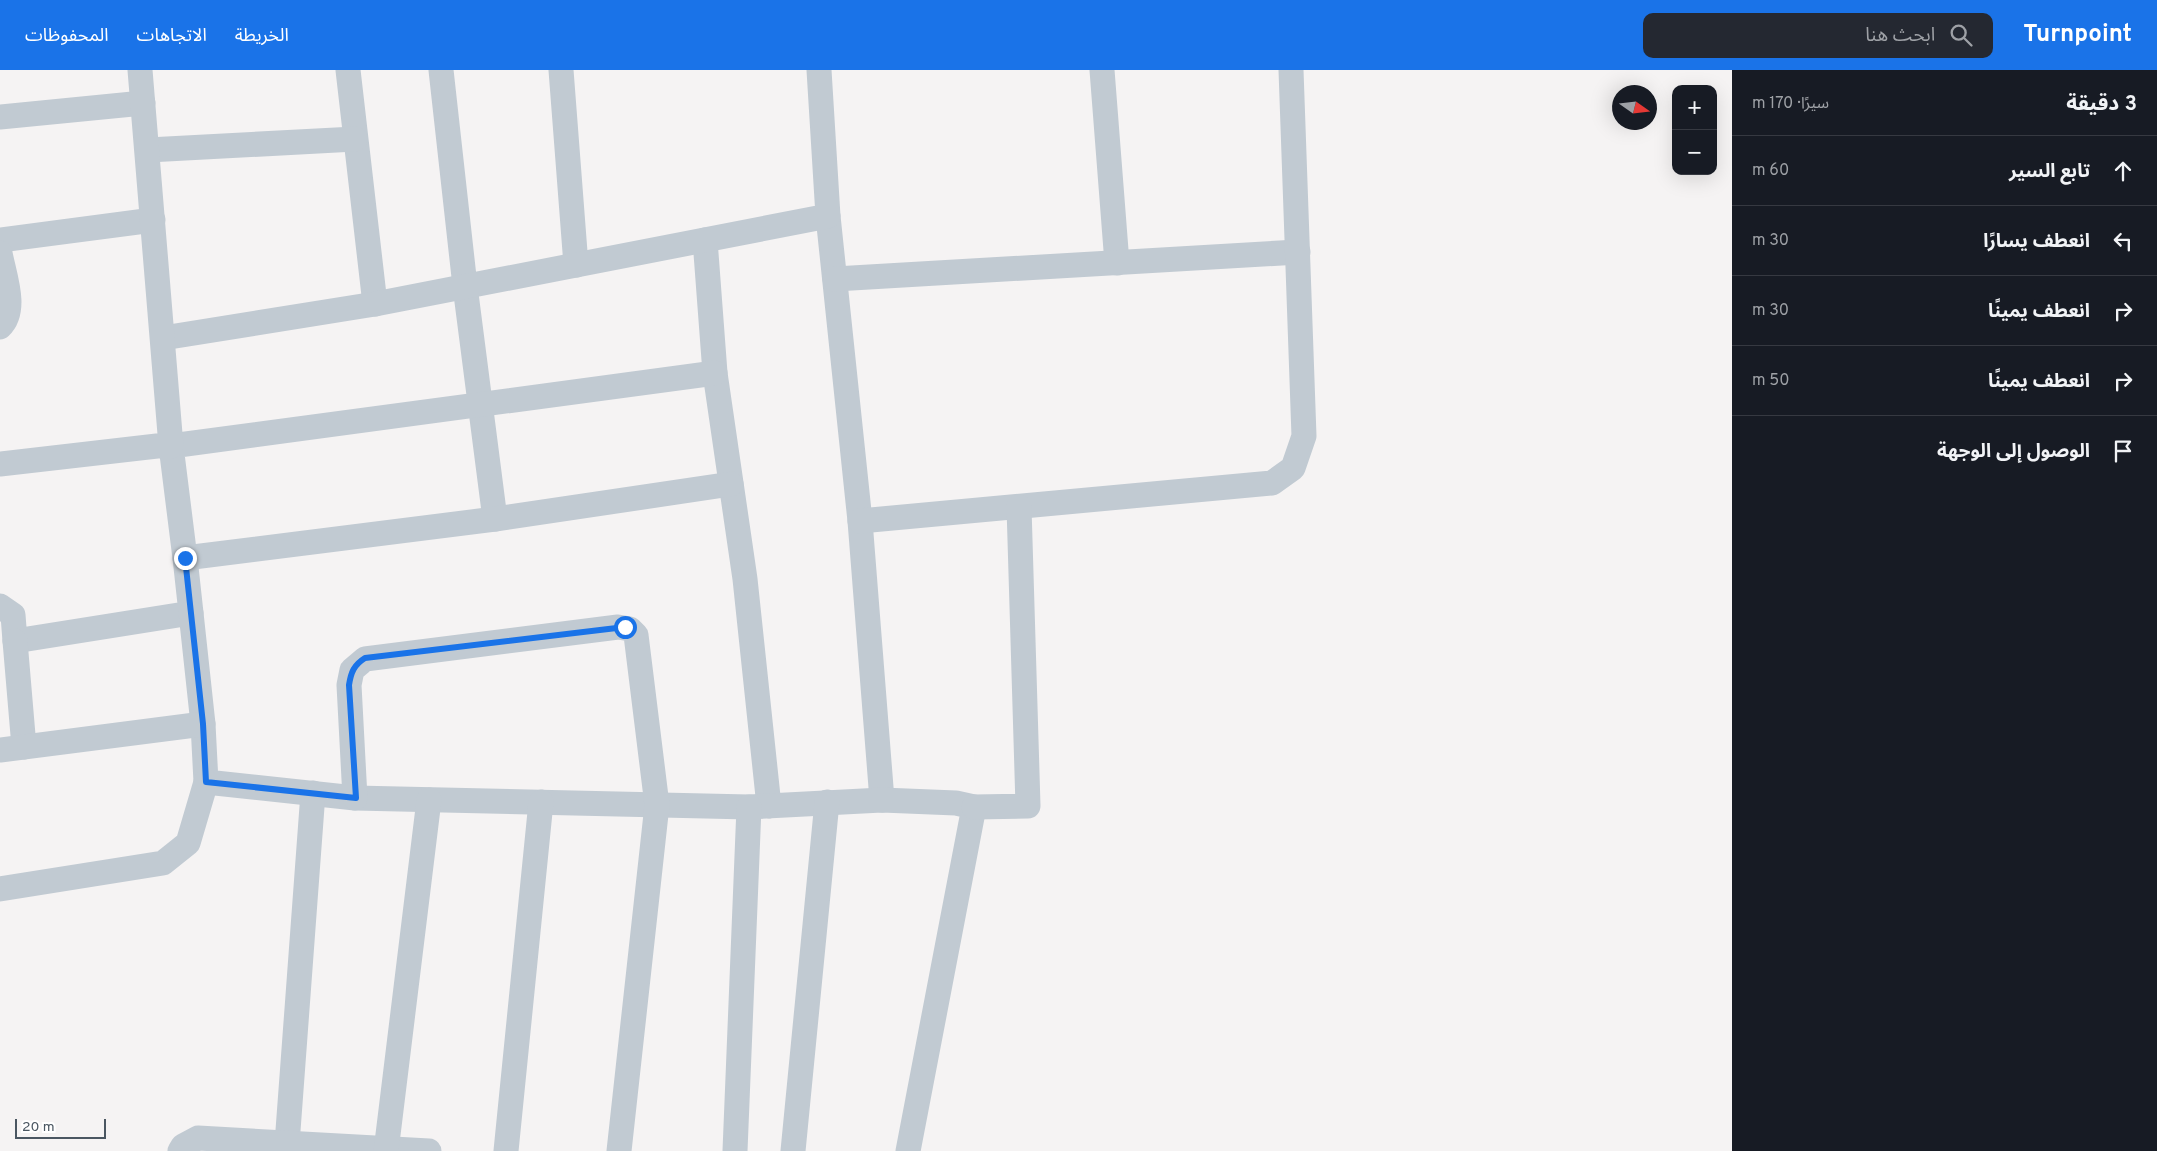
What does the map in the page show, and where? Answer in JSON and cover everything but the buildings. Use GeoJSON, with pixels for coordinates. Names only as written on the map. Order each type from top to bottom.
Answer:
{"type":"FeatureCollection","features":[{"type":"Feature","properties":{"kind":"street"},"geometry":{"type":"LineString","coordinates":[[0,889],[164,863],[188,843],[206,782],[203,724],[171,446],[140,70]]}},
{"type":"Feature","properties":{"kind":"street"},"geometry":{"type":"LineString","coordinates":[[348,70],[354,139],[375,304]]}},
{"type":"Feature","properties":{"kind":"street"},"geometry":{"type":"LineString","coordinates":[[442,70],[465,286],[495,519]]}},
{"type":"Feature","properties":{"kind":"street"},"geometry":{"type":"LineString","coordinates":[[561,70],[576,265]]}},
{"type":"Feature","properties":{"kind":"street"},"geometry":{"type":"LineString","coordinates":[[819,70],[828,216],[860,521],[882,800]]}},
{"type":"Feature","properties":{"kind":"street"},"geometry":{"type":"LineString","coordinates":[[1102,70],[1117,263]]}},
{"type":"Feature","properties":{"kind":"street"},"geometry":{"type":"LineString","coordinates":[[860,521],[1272,482],[1293,468],[1304,436],[1291,70]]}},
{"type":"Feature","properties":{"kind":"street"},"geometry":{"type":"LineString","coordinates":[[0,117],[143,103]]}},
{"type":"Feature","properties":{"kind":"street"},"geometry":{"type":"LineString","coordinates":[[148,150],[354,139]]}},
{"type":"Feature","properties":{"kind":"street"},"geometry":{"type":"LineString","coordinates":[[163,338],[375,304],[828,216]]}},
{"type":"Feature","properties":{"kind":"street"},"geometry":{"type":"LineString","coordinates":[[0,240],[153,220]]}},
{"type":"Feature","properties":{"kind":"street"},"geometry":{"type":"LineString","coordinates":[[704,240],[715,373],[745,579],[759,807],[735,1151]]}},
{"type":"Feature","properties":{"kind":"street"},"geometry":{"type":"LineString","coordinates":[[835,279],[1298,252]]}},
{"type":"Feature","properties":{"kind":"street"},"geometry":{"type":"LineString","coordinates":[[0,253],[9,309],[6,322],[0,327]]}},
{"type":"Feature","properties":{"kind":"street"},"geometry":{"type":"LineString","coordinates":[[0,464],[156,446],[171,446],[715,373]]}},
{"type":"Feature","properties":{"kind":"street"},"geometry":{"type":"LineString","coordinates":[[185,558],[495,519],[731,484]]}},
{"type":"Feature","properties":{"kind":"street"},"geometry":{"type":"LineString","coordinates":[[206,782],[356,798],[759,807],[882,800],[956,803],[974,807],[1028,806],[1018,506]]}},
{"type":"Feature","properties":{"kind":"street"},"geometry":{"type":"LineString","coordinates":[[0,606],[13,616],[15,641],[12,748],[203,724]]}},
{"type":"Feature","properties":{"kind":"street"},"geometry":{"type":"LineString","coordinates":[[15,641],[191,613]]}},
{"type":"Feature","properties":{"kind":"street"},"geometry":{"type":"LineString","coordinates":[[356,798],[349,685],[350,674],[359,662],[365,658],[618,627],[630,629],[636,635],[657,805],[619,1151]]}},
{"type":"Feature","properties":{"kind":"street"},"geometry":{"type":"LineString","coordinates":[[287,1144],[313,793]]}},
{"type":"Feature","properties":{"kind":"street"},"geometry":{"type":"LineString","coordinates":[[387,1150],[429,800]]}},
{"type":"Feature","properties":{"kind":"street"},"geometry":{"type":"LineString","coordinates":[[506,1151],[541,802]]}},
{"type":"Feature","properties":{"kind":"street"},"geometry":{"type":"LineString","coordinates":[[793,1151],[826,802]]}},
{"type":"Feature","properties":{"kind":"street"},"geometry":{"type":"LineString","coordinates":[[908,1151],[974,807]]}},
{"type":"Feature","properties":{"kind":"street"},"geometry":{"type":"LineString","coordinates":[[180,1151],[183,1146],[198,1138],[429,1151]]}},
{"type":"Feature","properties":{"kind":"route"},"geometry":{"type":"LineString","coordinates":[[185,558],[203,724],[206,782],[356,798],[349,685],[352,670],[365,658],[625,627]]}}]}
